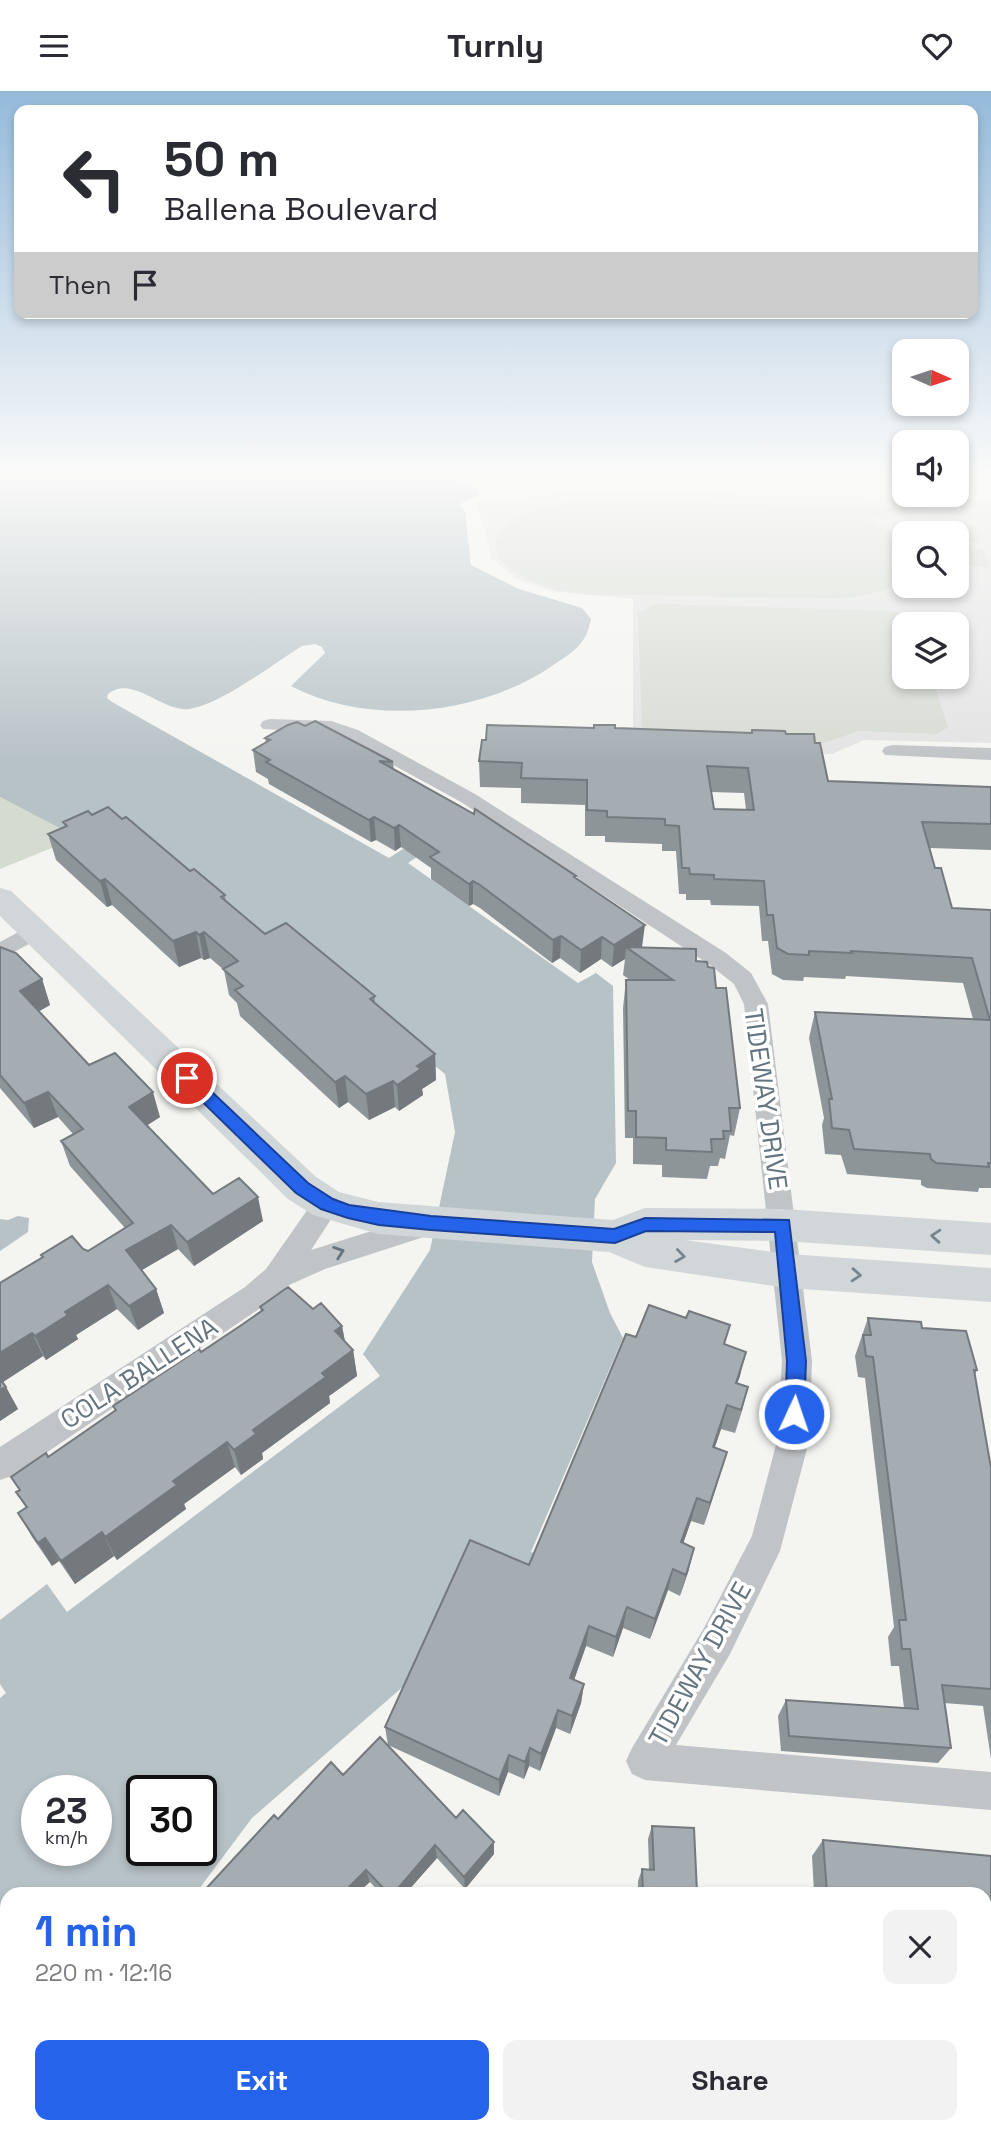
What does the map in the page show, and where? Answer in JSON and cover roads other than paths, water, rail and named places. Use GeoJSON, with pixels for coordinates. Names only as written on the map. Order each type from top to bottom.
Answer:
{"type":"FeatureCollection","features":[{"type":"Feature","properties":{"kind":"street","name":"TIDEWAY DRIVE"},"geometry":{"type":"LineString","coordinates":[[270,725],[331,727],[351,734],[468,798],[718,959],[743,979],[756,1005],[797,1361],[793,1441],[768,1540],[717,1641],[645,1762],[991,1791]]}},
{"type":"Feature","properties":{"kind":"street"},"geometry":{"type":"LineString","coordinates":[[892,751],[991,754]]}},
{"type":"Feature","properties":{"kind":"street"},"geometry":{"type":"LineString","coordinates":[[0,898],[302,1188],[327,1204],[379,1218],[615,1236],[645,1251],[788,1271],[991,1285]]}},
{"type":"Feature","properties":{"kind":"street"},"geometry":{"type":"LineString","coordinates":[[0,952],[35,931]]}},
{"type":"Feature","properties":{"kind":"street","name":"COLA BALLENA"},"geometry":{"type":"LineString","coordinates":[[0,1465],[255,1296],[276,1278],[327,1204]]}},
{"type":"Feature","properties":{"kind":"street","name":"COLA BALLENA"},"geometry":{"type":"LineString","coordinates":[[276,1278],[328,1256],[431,1223]]}},
{"type":"Feature","properties":{"kind":"street"},"geometry":{"type":"LineString","coordinates":[[615,1236],[645,1224],[783,1225],[991,1239]]}}]}
